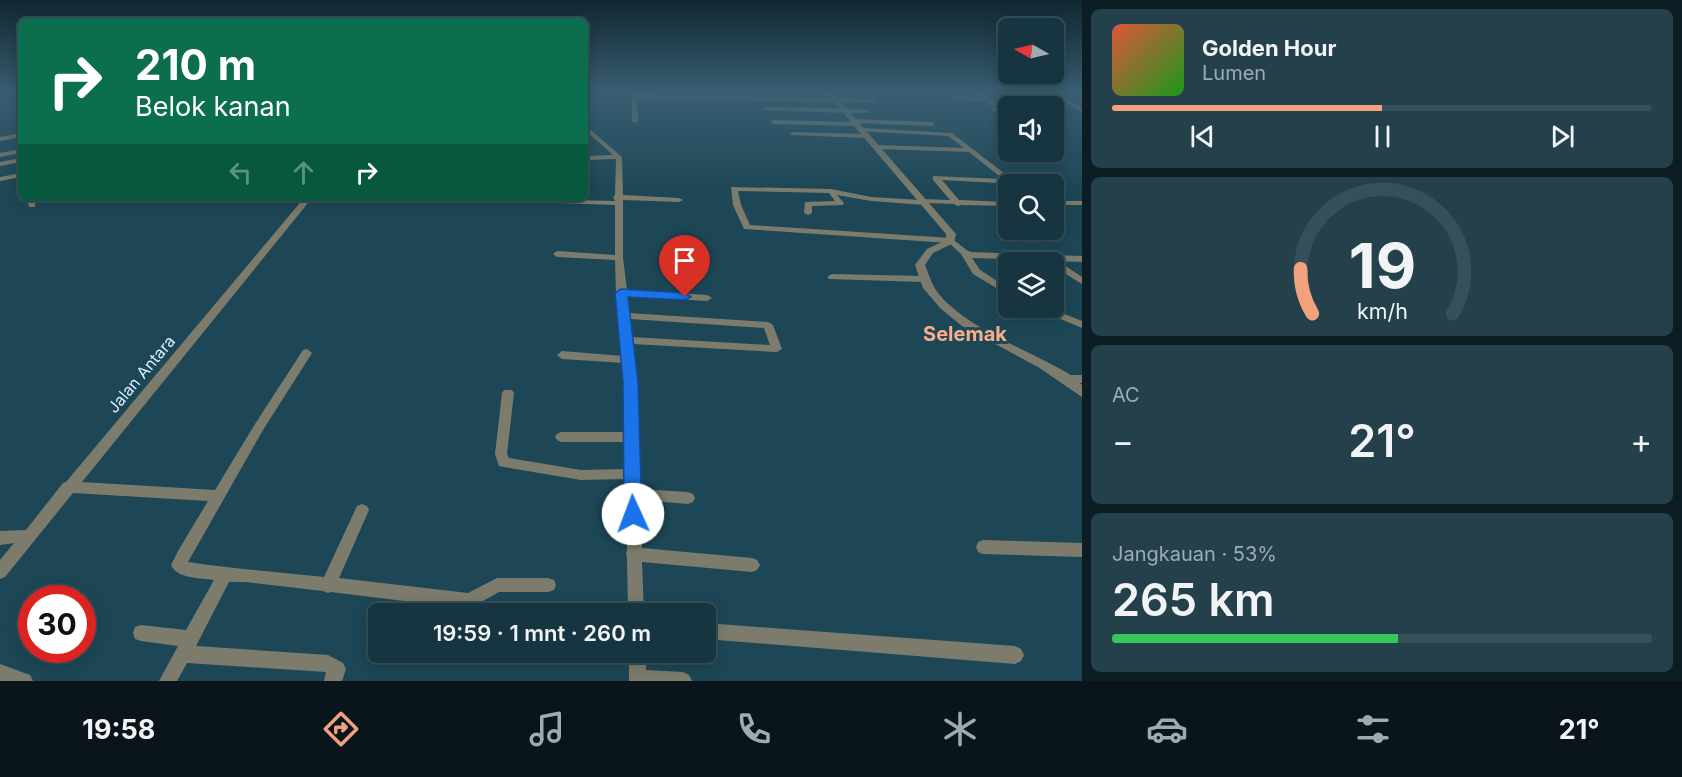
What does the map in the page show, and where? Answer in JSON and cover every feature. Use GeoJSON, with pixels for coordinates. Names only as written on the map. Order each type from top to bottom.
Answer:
{"type":"FeatureCollection","features":[{"type":"Feature","properties":{"kind":"street"},"geometry":{"type":"LineString","coordinates":[[857,125],[951,234],[951,241]]}},
{"type":"Feature","properties":{"kind":"street"},"geometry":{"type":"LineString","coordinates":[[588,130],[619,157]]}},
{"type":"Feature","properties":{"kind":"street"},"geometry":{"type":"LineString","coordinates":[[793,134],[950,134],[1000,174]]}},
{"type":"Feature","properties":{"kind":"street"},"geometry":{"type":"LineString","coordinates":[[0,139],[18,136]]}},
{"type":"Feature","properties":{"kind":"street"},"geometry":{"type":"LineString","coordinates":[[877,147],[968,150]]}},
{"type":"Feature","properties":{"kind":"street"},"geometry":{"type":"LineString","coordinates":[[0,155],[18,152]]}},
{"type":"Feature","properties":{"kind":"street"},"geometry":{"type":"LineString","coordinates":[[588,159],[619,157]]}},
{"type":"Feature","properties":{"kind":"street"},"geometry":{"type":"LineString","coordinates":[[619,157],[617,200],[619,258],[631,382],[630,437],[635,603]]}},
{"type":"Feature","properties":{"kind":"street"},"geometry":{"type":"LineString","coordinates":[[0,164],[18,161]]}},
{"type":"Feature","properties":{"kind":"street"},"geometry":{"type":"LineString","coordinates":[[0,179],[18,176]]}},
{"type":"Feature","properties":{"kind":"street"},"geometry":{"type":"LineString","coordinates":[[958,204],[936,178],[998,182]]}},
{"type":"Feature","properties":{"kind":"street"},"geometry":{"type":"LineString","coordinates":[[998,204],[871,199],[831,191],[734,189],[737,205],[747,227],[951,241],[965,253],[976,272],[998,286]]}},
{"type":"Feature","properties":{"kind":"street"},"geometry":{"type":"LineString","coordinates":[[808,213],[808,204],[840,203],[831,191]]}},
{"type":"Feature","properties":{"kind":"street"},"geometry":{"type":"LineString","coordinates":[[588,200],[679,200]]}},
{"type":"Feature","properties":{"kind":"street","name":"Jalan Antara"},"geometry":{"type":"LineString","coordinates":[[0,572],[306,201]]}},
{"type":"Feature","properties":{"kind":"street"},"geometry":{"type":"LineString","coordinates":[[1064,203],[1082,203]]}},
{"type":"Feature","properties":{"kind":"street"},"geometry":{"type":"LineString","coordinates":[[951,241],[936,247],[922,260],[924,279],[936,296],[987,336],[1068,379],[1082,392]]}},
{"type":"Feature","properties":{"kind":"street"},"geometry":{"type":"LineString","coordinates":[[965,253],[998,255]]}},
{"type":"Feature","properties":{"kind":"street"},"geometry":{"type":"LineString","coordinates":[[557,254],[619,258]]}},
{"type":"Feature","properties":{"kind":"street"},"geometry":{"type":"LineString","coordinates":[[1064,258],[1082,259]]}},
{"type":"Feature","properties":{"kind":"street"},"geometry":{"type":"LineString","coordinates":[[1064,269],[1082,281]]}},
{"type":"Feature","properties":{"kind":"street"},"geometry":{"type":"LineString","coordinates":[[832,277],[924,279]]}},
{"type":"Feature","properties":{"kind":"street"},"geometry":{"type":"LineString","coordinates":[[621,293],[706,298]]}},
{"type":"Feature","properties":{"kind":"street"},"geometry":{"type":"LineString","coordinates":[[624,316],[768,325],[777,349],[626,340]]}},
{"type":"Feature","properties":{"kind":"street"},"geometry":{"type":"LineString","coordinates":[[1064,317],[1082,325]]}},
{"type":"Feature","properties":{"kind":"street"},"geometry":{"type":"LineString","coordinates":[[307,353],[217,496],[179,565],[184,568],[225,575],[246,575],[468,601],[496,585],[548,585]]}},
{"type":"Feature","properties":{"kind":"street"},"geometry":{"type":"LineString","coordinates":[[562,355],[628,360]]}},
{"type":"Feature","properties":{"kind":"street"},"geometry":{"type":"LineString","coordinates":[[1068,379],[1082,379]]}},
{"type":"Feature","properties":{"kind":"street"},"geometry":{"type":"LineString","coordinates":[[508,393],[501,454],[504,462],[581,475],[631,474]]}},
{"type":"Feature","properties":{"kind":"street"},"geometry":{"type":"LineString","coordinates":[[561,437],[630,437]]}},
{"type":"Feature","properties":{"kind":"street"},"geometry":{"type":"LineString","coordinates":[[68,488],[217,496]]}},
{"type":"Feature","properties":{"kind":"street"},"geometry":{"type":"LineString","coordinates":[[632,494],[688,498]]}},
{"type":"Feature","properties":{"kind":"street"},"geometry":{"type":"LineString","coordinates":[[328,586],[362,510]]}},
{"type":"Feature","properties":{"kind":"street"},"geometry":{"type":"LineString","coordinates":[[0,538],[27,537]]}},
{"type":"Feature","properties":{"kind":"street"},"geometry":{"type":"LineString","coordinates":[[983,547],[1082,550]]}},
{"type":"Feature","properties":{"kind":"street"},"geometry":{"type":"LineString","coordinates":[[633,554],[752,565]]}},
{"type":"Feature","properties":{"kind":"street"},"geometry":{"type":"LineString","coordinates":[[168,681],[225,575]]}},
{"type":"Feature","properties":{"kind":"street"},"geometry":{"type":"LineString","coordinates":[[716,632],[1015,655]]}},
{"type":"Feature","properties":{"kind":"street"},"geometry":{"type":"LineString","coordinates":[[141,633],[187,647],[328,664],[337,669],[333,681]]}},
{"type":"Feature","properties":{"kind":"street"},"geometry":{"type":"LineString","coordinates":[[638,663],[638,680],[683,681]]}},
{"type":"Feature","properties":{"kind":"street"},"geometry":{"type":"LineString","coordinates":[[0,674],[24,681]]}},
{"type":"Feature","properties":{"kind":"district","name":"Selemak"},"geometry":{"type":"Point","coordinates":[965,334]}},
{"type":"Feature","properties":{"kind":"route"},"geometry":{"type":"LineString","coordinates":[[633,514],[630,437],[631,382],[621,293],[685,297]]}}]}
